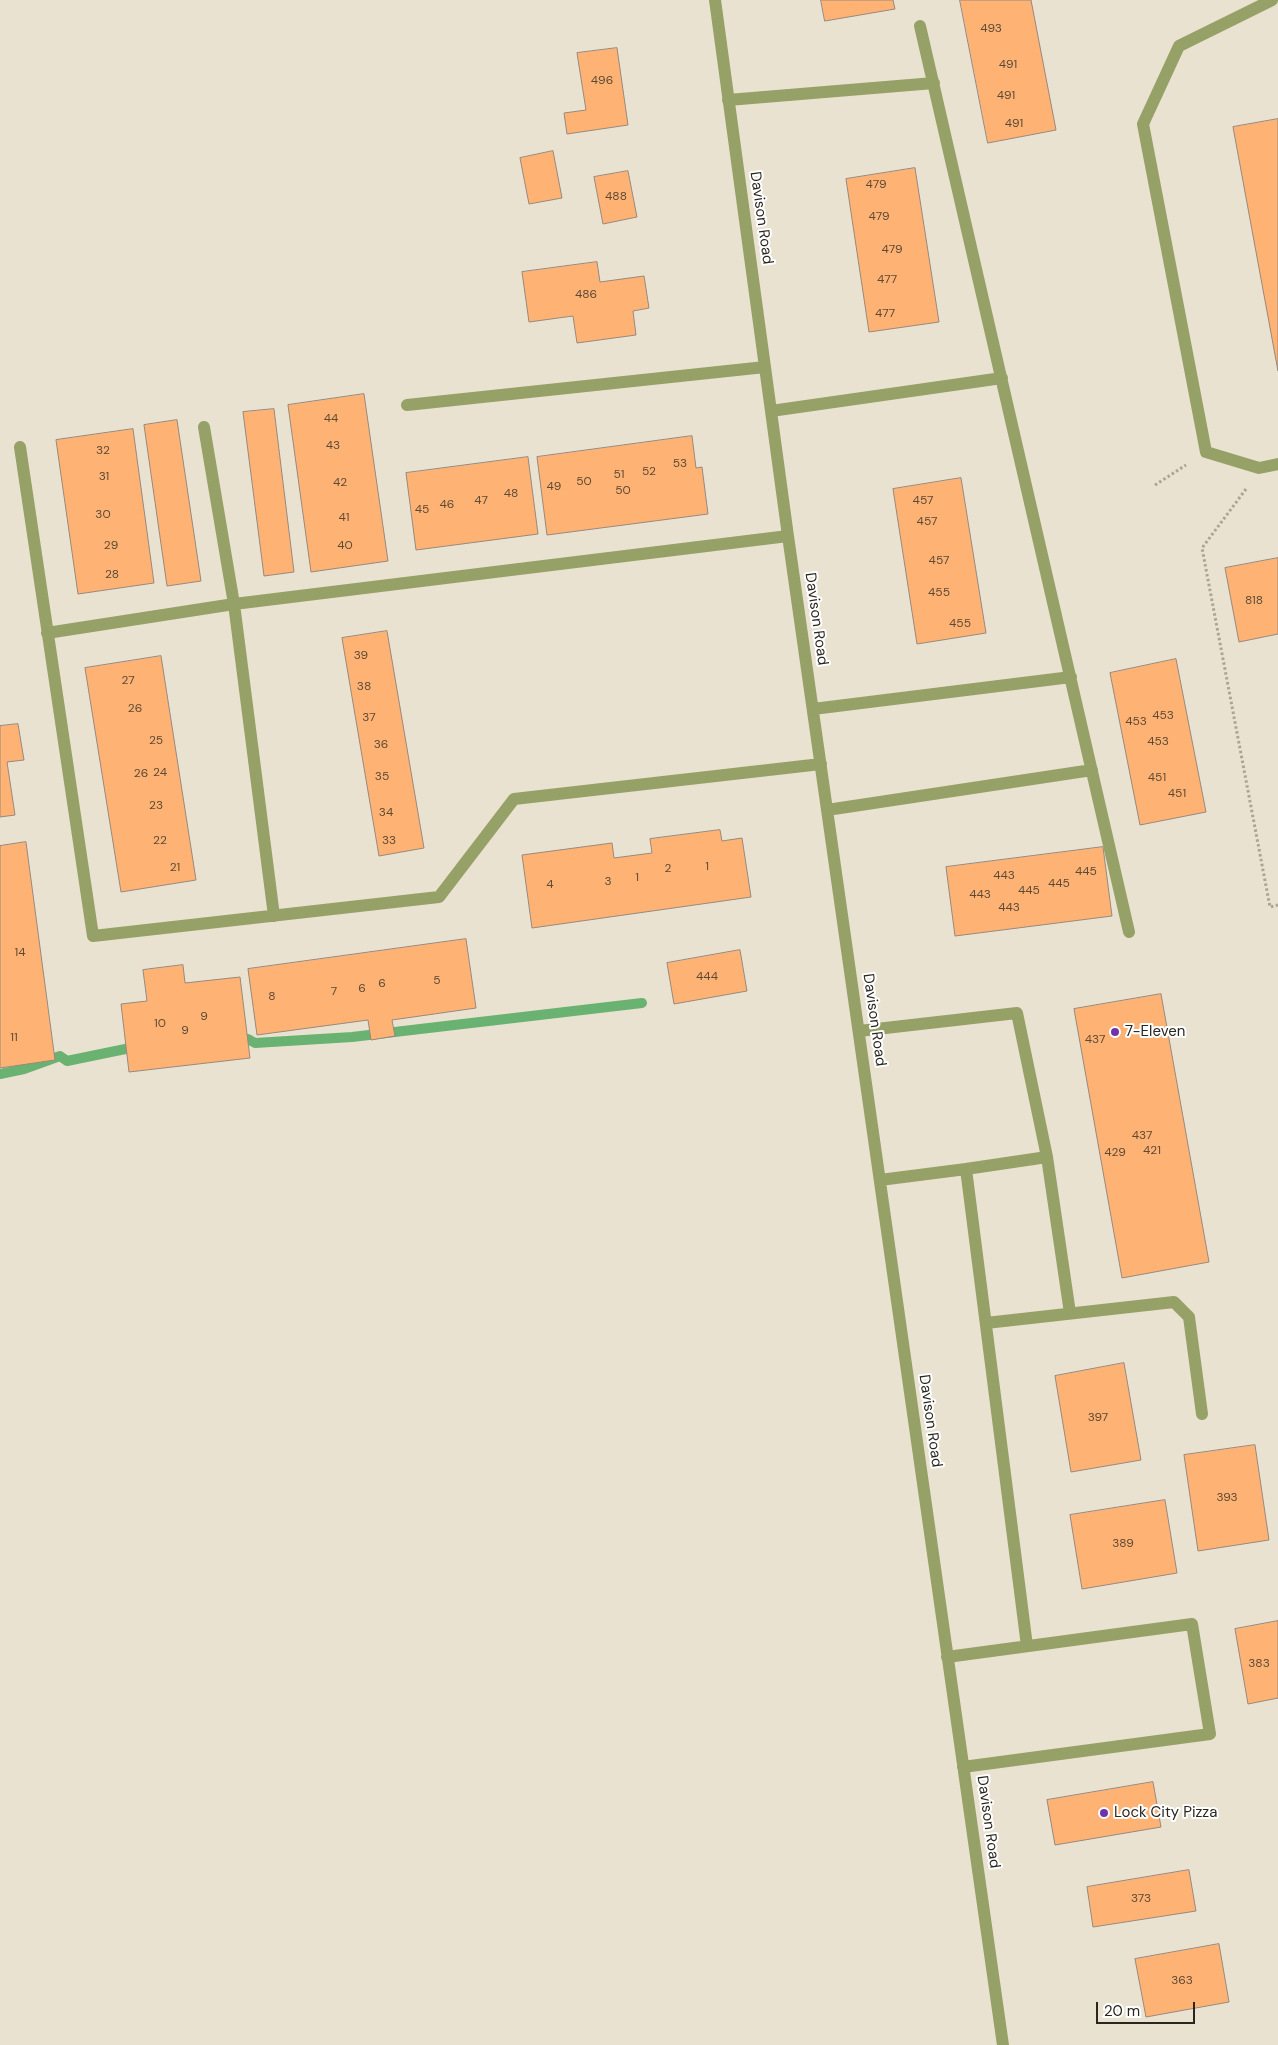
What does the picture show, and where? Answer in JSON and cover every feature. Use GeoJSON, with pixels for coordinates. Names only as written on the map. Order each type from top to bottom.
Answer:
{"type":"FeatureCollection","features":[{"type":"Feature","properties":{"kind":"street","name":"Davison Road"},"geometry":{"type":"LineString","coordinates":[[715,0],[788,536],[1003,2045]]}},
{"type":"Feature","properties":{"kind":"street"},"geometry":{"type":"LineString","coordinates":[[1272,0],[1180,46],[1143,124],[1206,452],[1259,468],[1278,464]]}},
{"type":"Feature","properties":{"kind":"street"},"geometry":{"type":"LineString","coordinates":[[920,26],[1129,932]]}},
{"type":"Feature","properties":{"kind":"street"},"geometry":{"type":"LineString","coordinates":[[728,100],[934,83]]}},
{"type":"Feature","properties":{"kind":"street"},"geometry":{"type":"LineString","coordinates":[[407,405],[765,367]]}},
{"type":"Feature","properties":{"kind":"street"},"geometry":{"type":"LineString","coordinates":[[771,411],[1002,378]]}},
{"type":"Feature","properties":{"kind":"street"},"geometry":{"type":"LineString","coordinates":[[204,427],[234,604],[274,916]]}},
{"type":"Feature","properties":{"kind":"street"},"geometry":{"type":"LineString","coordinates":[[20,447],[93,936],[439,897],[514,798],[821,764]]}},
{"type":"Feature","properties":{"kind":"street"},"geometry":{"type":"LineString","coordinates":[[47,632],[234,604],[788,536]]}},
{"type":"Feature","properties":{"kind":"street"},"geometry":{"type":"LineString","coordinates":[[813,709],[1070,677]]}},
{"type":"Feature","properties":{"kind":"street"},"geometry":{"type":"LineString","coordinates":[[827,810],[1092,770]]}},
{"type":"Feature","properties":{"kind":"street"},"geometry":{"type":"LineString","coordinates":[[859,1031],[1017,1013],[1046,1157],[1070,1313]]}},
{"type":"Feature","properties":{"kind":"street"},"geometry":{"type":"LineString","coordinates":[[880,1180],[1046,1157]]}},
{"type":"Feature","properties":{"kind":"street"},"geometry":{"type":"LineString","coordinates":[[966,1168],[1027,1646]]}},
{"type":"Feature","properties":{"kind":"street"},"geometry":{"type":"LineString","coordinates":[[986,1323],[1174,1302],[1189,1317],[1202,1414]]}},
{"type":"Feature","properties":{"kind":"street"},"geometry":{"type":"LineString","coordinates":[[948,1657],[1192,1624],[1210,1734],[963,1767]]}},
{"type":"Feature","properties":{"kind":"path"},"geometry":{"type":"LineString","coordinates":[[1155,484],[1206,452]]}},
{"type":"Feature","properties":{"kind":"path"},"geometry":{"type":"LineString","coordinates":[[1247,488],[1202,548],[1270,907],[1278,905]]}},
{"type":"Feature","properties":{"kind":"building"},"geometry":{"type":"Polygon","coordinates":[[[821,0],[893,0],[895,9],[825,21],[821,0]]]}},
{"type":"Feature","properties":{"kind":"building"},"geometry":{"type":"Polygon","coordinates":[[[960,0],[1031,0],[1056,130],[988,143],[960,0]]]}},
{"type":"Feature","properties":{"kind":"building"},"geometry":{"type":"Polygon","coordinates":[[[617,48],[628,125],[567,134],[564,113],[586,110],[577,53],[617,48]]]}},
{"type":"Feature","properties":{"kind":"building"},"geometry":{"type":"Polygon","coordinates":[[[1278,119],[1278,371],[1233,127],[1278,119]]]}},
{"type":"Feature","properties":{"kind":"building"},"geometry":{"type":"Polygon","coordinates":[[[553,151],[562,198],[529,204],[520,158],[553,151]]]}},
{"type":"Feature","properties":{"kind":"building"},"geometry":{"type":"Polygon","coordinates":[[[915,168],[939,322],[869,332],[846,179],[915,168]]]}},
{"type":"Feature","properties":{"kind":"building"},"geometry":{"type":"Polygon","coordinates":[[[628,171],[637,217],[603,224],[594,177],[628,171]]]}},
{"type":"Feature","properties":{"kind":"building"},"geometry":{"type":"Polygon","coordinates":[[[597,262],[600,282],[644,276],[649,308],[633,311],[636,335],[577,343],[573,316],[529,322],[522,272],[597,262]]]}},
{"type":"Feature","properties":{"kind":"building"},"geometry":{"type":"Polygon","coordinates":[[[364,394],[388,561],[311,572],[288,405],[364,394]]]}},
{"type":"Feature","properties":{"kind":"building"},"geometry":{"type":"Polygon","coordinates":[[[274,409],[294,572],[264,576],[243,412],[274,409]]]}},
{"type":"Feature","properties":{"kind":"building"},"geometry":{"type":"Polygon","coordinates":[[[177,420],[201,581],[167,586],[144,425],[177,420]]]}},
{"type":"Feature","properties":{"kind":"building"},"geometry":{"type":"Polygon","coordinates":[[[133,429],[154,583],[78,594],[56,440],[133,429]]]}},
{"type":"Feature","properties":{"kind":"building"},"geometry":{"type":"Polygon","coordinates":[[[692,436],[696,468],[702,467],[708,514],[547,535],[537,457],[692,436]]]}},
{"type":"Feature","properties":{"kind":"building"},"geometry":{"type":"Polygon","coordinates":[[[528,457],[538,534],[416,550],[406,473],[528,457]]]}},
{"type":"Feature","properties":{"kind":"building"},"geometry":{"type":"Polygon","coordinates":[[[961,478],[986,633],[917,644],[893,489],[961,478]]]}},
{"type":"Feature","properties":{"kind":"building"},"geometry":{"type":"Polygon","coordinates":[[[1278,558],[1278,634],[1239,642],[1225,568],[1278,558]]]}},
{"type":"Feature","properties":{"kind":"building"},"geometry":{"type":"Polygon","coordinates":[[[387,631],[424,848],[379,856],[342,638],[387,631]]]}},
{"type":"Feature","properties":{"kind":"building"},"geometry":{"type":"Polygon","coordinates":[[[161,656],[196,880],[121,892],[85,668],[161,656]]]}},
{"type":"Feature","properties":{"kind":"building"},"geometry":{"type":"Polygon","coordinates":[[[1176,659],[1206,812],[1140,825],[1110,673],[1176,659]]]}},
{"type":"Feature","properties":{"kind":"building"},"geometry":{"type":"Polygon","coordinates":[[[18,724],[24,760],[7,762],[15,815],[0,817],[0,726],[18,724]]]}},
{"type":"Feature","properties":{"kind":"building"},"geometry":{"type":"Polygon","coordinates":[[[720,830],[722,841],[742,838],[751,897],[532,928],[522,855],[612,843],[614,858],[652,853],[650,839],[720,830]]]}},
{"type":"Feature","properties":{"kind":"building"},"geometry":{"type":"Polygon","coordinates":[[[26,842],[55,1060],[0,1068],[0,846],[26,842]]]}},
{"type":"Feature","properties":{"kind":"building"},"geometry":{"type":"Polygon","coordinates":[[[1103,847],[1112,916],[955,936],[946,867],[1103,847]]]}},
{"type":"Feature","properties":{"kind":"building"},"geometry":{"type":"Polygon","coordinates":[[[466,939],[476,1008],[392,1020],[395,1036],[371,1040],[368,1020],[257,1035],[248,969],[466,939]]]}},
{"type":"Feature","properties":{"kind":"building"},"geometry":{"type":"Polygon","coordinates":[[[740,950],[747,991],[674,1004],[667,963],[740,950]]]}},
{"type":"Feature","properties":{"kind":"building"},"geometry":{"type":"Polygon","coordinates":[[[183,965],[185,983],[240,977],[250,1058],[129,1072],[121,1004],[147,1001],[143,970],[183,965]]]}},
{"type":"Feature","properties":{"kind":"building"},"geometry":{"type":"Polygon","coordinates":[[[1161,994],[1209,1262],[1122,1278],[1074,1009],[1161,994]]]}},
{"type":"Feature","properties":{"kind":"building"},"geometry":{"type":"Polygon","coordinates":[[[1124,1363],[1141,1460],[1071,1472],[1055,1376],[1124,1363]]]}},
{"type":"Feature","properties":{"kind":"building"},"geometry":{"type":"Polygon","coordinates":[[[1255,1445],[1269,1540],[1198,1551],[1184,1455],[1255,1445]]]}},
{"type":"Feature","properties":{"kind":"building"},"geometry":{"type":"Polygon","coordinates":[[[1165,1500],[1177,1573],[1082,1589],[1070,1515],[1165,1500]]]}},
{"type":"Feature","properties":{"kind":"building"},"geometry":{"type":"Polygon","coordinates":[[[1278,1621],[1278,1698],[1248,1704],[1235,1629],[1278,1621]]]}},
{"type":"Feature","properties":{"kind":"building","name":"Lock City Pizza"},"geometry":{"type":"Polygon","coordinates":[[[1153,1782],[1161,1827],[1055,1845],[1047,1800],[1153,1782]]]}},
{"type":"Feature","properties":{"kind":"building"},"geometry":{"type":"Polygon","coordinates":[[[1189,1870],[1196,1911],[1093,1927],[1087,1887],[1189,1870]]]}},
{"type":"Feature","properties":{"kind":"building"},"geometry":{"type":"Polygon","coordinates":[[[1219,1944],[1229,2002],[1146,2017],[1135,1959],[1219,1944]]]}},
{"type":"Feature","properties":{"kind":"waterway"},"geometry":{"type":"LineString","coordinates":[[234,1039],[248,1039],[255,1043],[352,1037],[642,1003]]}},
{"type":"Feature","properties":{"kind":"waterway"},"geometry":{"type":"LineString","coordinates":[[0,1074],[24,1069],[60,1056],[67,1061],[140,1046]]}},
{"type":"Feature","properties":{"kind":"place","name":"7-Eleven"},"geometry":{"type":"Point","coordinates":[1115,1032]}},
{"type":"Feature","properties":{"kind":"place","name":"Lock City Pizza"},"geometry":{"type":"Point","coordinates":[1104,1813]}}]}
